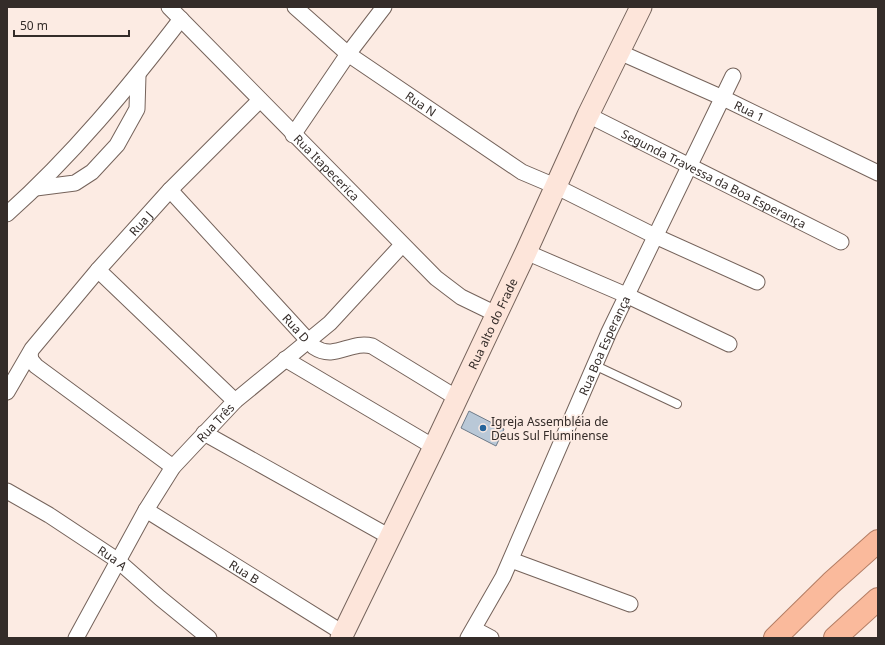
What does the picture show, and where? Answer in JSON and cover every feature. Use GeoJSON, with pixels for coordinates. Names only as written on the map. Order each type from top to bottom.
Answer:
{"type":"FeatureCollection","features":[{"type":"Feature","properties":{"kind":"highway"},"geometry":{"type":"LineString","coordinates":[[775,638],[831,583],[878,541]]}},
{"type":"Feature","properties":{"kind":"highway"},"geometry":{"type":"LineString","coordinates":[[835,638],[878,599]]}},
{"type":"Feature","properties":{"kind":"main road","name":"Rua alto do Frade"},"geometry":{"type":"LineString","coordinates":[[342,635],[434,447],[526,252],[588,115],[641,7]]}},
{"type":"Feature","properties":{"kind":"street","name":"Rua Itapecerica"},"geometry":{"type":"LineString","coordinates":[[169,7],[402,245],[449,289],[496,314]]}},
{"type":"Feature","properties":{"kind":"street","name":"Rua N"},"geometry":{"type":"LineString","coordinates":[[295,7],[348,54],[522,172],[556,186],[655,236],[757,282]]}},
{"type":"Feature","properties":{"kind":"street"},"geometry":{"type":"LineString","coordinates":[[294,135],[348,54],[384,7]]}},
{"type":"Feature","properties":{"kind":"street"},"geometry":{"type":"LineString","coordinates":[[7,214],[36,188],[138,75],[180,19]]}},
{"type":"Feature","properties":{"kind":"street","name":"Rua 1"},"geometry":{"type":"LineString","coordinates":[[619,52],[723,98],[878,173]]}},
{"type":"Feature","properties":{"kind":"street"},"geometry":{"type":"LineString","coordinates":[[36,188],[75,183],[92,172],[117,145],[137,109],[138,75]]}},
{"type":"Feature","properties":{"kind":"street","name":"Rua Boa Esperança"},"geometry":{"type":"LineString","coordinates":[[471,634],[498,589],[594,365],[626,295],[690,167],[733,76]]}},
{"type":"Feature","properties":{"kind":"street","name":"Rua J"},"geometry":{"type":"LineString","coordinates":[[7,392],[32,349],[98,270],[170,190],[260,100]]}},
{"type":"Feature","properties":{"kind":"street","name":"Segunda Travessa da Boa Esperança"},"geometry":{"type":"LineString","coordinates":[[588,115],[840,242]]}},
{"type":"Feature","properties":{"kind":"street","name":"Rua D"},"geometry":{"type":"LineString","coordinates":[[170,190],[308,342],[325,353],[363,345],[372,346],[457,398]]}},
{"type":"Feature","properties":{"kind":"street","name":"Rua Três"},"geometry":{"type":"LineString","coordinates":[[76,638],[117,560],[173,467],[235,401],[285,359],[308,342],[345,308],[402,245]]}},
{"type":"Feature","properties":{"kind":"street"},"geometry":{"type":"LineString","coordinates":[[526,252],[626,295],[729,344]]}},
{"type":"Feature","properties":{"kind":"street"},"geometry":{"type":"LineString","coordinates":[[98,270],[235,401]]}},
{"type":"Feature","properties":{"kind":"street"},"geometry":{"type":"LineString","coordinates":[[30,354],[31,360],[36,366],[173,467]]}},
{"type":"Feature","properties":{"kind":"street"},"geometry":{"type":"LineString","coordinates":[[285,359],[434,447]]}},
{"type":"Feature","properties":{"kind":"street"},"geometry":{"type":"LineString","coordinates":[[204,433],[390,537]]}},
{"type":"Feature","properties":{"kind":"street","name":"Rua A"},"geometry":{"type":"LineString","coordinates":[[7,491],[49,514],[117,560],[202,636]]}},
{"type":"Feature","properties":{"kind":"street","name":"Rua B"},"geometry":{"type":"LineString","coordinates":[[146,510],[342,635]]}},
{"type":"Feature","properties":{"kind":"street"},"geometry":{"type":"LineString","coordinates":[[511,560],[630,604]]}},
{"type":"Feature","properties":{"kind":"street"},"geometry":{"type":"LineString","coordinates":[[471,634],[491,638]]}},
{"type":"Feature","properties":{"kind":"lane"},"geometry":{"type":"LineString","coordinates":[[594,365],[677,404]]}},
{"type":"Feature","properties":{"kind":"building","name":"Igreja Assembléia de Deus Sul Fluminense"},"geometry":{"type":"Polygon","coordinates":[[[469,411],[504,429],[496,446],[461,428],[469,411]]]}},
{"type":"Feature","properties":{"kind":"place","name":"Igreja Assembléia de Deus Sul Fluminense"},"geometry":{"type":"Point","coordinates":[483,428]}}]}
